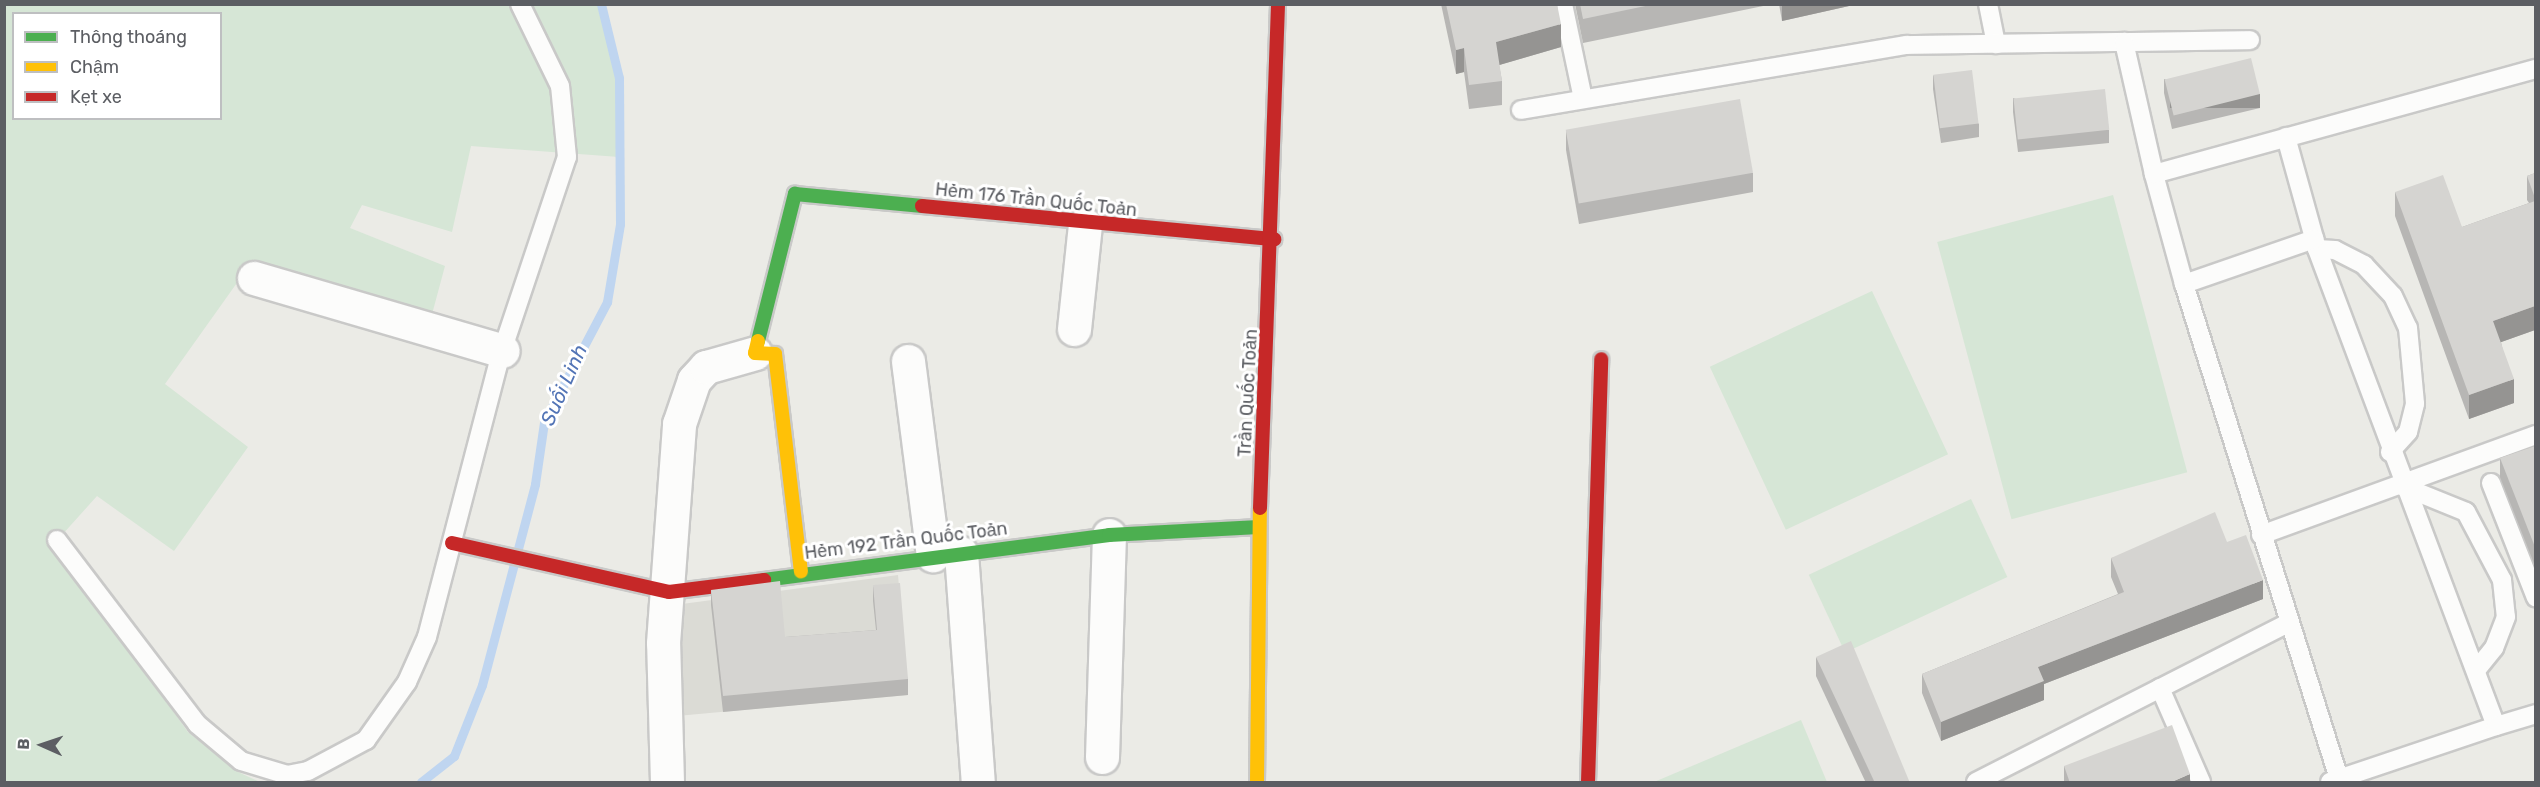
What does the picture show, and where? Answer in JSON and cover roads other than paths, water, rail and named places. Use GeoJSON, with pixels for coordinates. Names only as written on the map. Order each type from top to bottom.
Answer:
{"type":"FeatureCollection","features":[{"type":"Feature","properties":{"kind":"street","name":"Trần Quốc Toản"},"geometry":{"type":"LineString","coordinates":[[1257,783],[1259,527],[1274,239],[1278,4]]}},
{"type":"Feature","properties":{"kind":"street","name":"Hẻm 176 Trần Quốc Toản"},"geometry":{"type":"LineString","coordinates":[[756,353],[795,194],[1085,225],[1274,239]]}},
{"type":"Feature","properties":{"kind":"street"},"geometry":{"type":"LineString","coordinates":[[1074,329],[1085,225]]}},
{"type":"Feature","properties":{"kind":"street"},"geometry":{"type":"LineString","coordinates":[[254,278],[502,351]]}},
{"type":"Feature","properties":{"kind":"street"},"geometry":{"type":"LineString","coordinates":[[667,783],[663,643],[669,592],[679,424],[686,397],[706,367],[756,353],[775,354],[801,571]]}},
{"type":"Feature","properties":{"kind":"street"},"geometry":{"type":"LineString","coordinates":[[1588,783],[1601,359]]}},
{"type":"Feature","properties":{"kind":"street"},"geometry":{"type":"LineString","coordinates":[[908,361],[947,554],[978,783]]}},
{"type":"Feature","properties":{"kind":"street","name":"Hẻm 192 Trần Quốc Toản"},"geometry":{"type":"LineString","coordinates":[[452,543],[487,553],[669,592],[801,571],[1109,535],[1259,527]]}},
{"type":"Feature","properties":{"kind":"street"},"geometry":{"type":"LineString","coordinates":[[1102,757],[1109,535]]}},
{"type":"Feature","properties":{"kind":"lane"},"geometry":{"type":"LineString","coordinates":[[57,540],[197,724],[241,761],[287,775],[308,771],[366,740],[407,682],[427,637],[502,351],[567,157],[560,86],[520,4]]}},
{"type":"Feature","properties":{"kind":"lane"},"geometry":{"type":"LineString","coordinates":[[1563,4],[1583,99]]}},
{"type":"Feature","properties":{"kind":"lane"},"geometry":{"type":"LineString","coordinates":[[1988,4],[1996,44]]}},
{"type":"Feature","properties":{"kind":"lane"},"geometry":{"type":"LineString","coordinates":[[1521,110],[1907,45],[2250,40]]}},
{"type":"Feature","properties":{"kind":"lane"},"geometry":{"type":"LineString","coordinates":[[2124,42],[2154,174],[2184,284],[2290,622],[2336,781],[2535,714]]}},
{"type":"Feature","properties":{"kind":"lane"},"geometry":{"type":"LineString","coordinates":[[2154,174],[2535,69]]}},
{"type":"Feature","properties":{"kind":"lane"},"geometry":{"type":"LineString","coordinates":[[2286,137],[2315,244],[2402,486],[2476,670],[2496,726]]}},
{"type":"Feature","properties":{"kind":"lane"},"geometry":{"type":"LineString","coordinates":[[2184,284],[2315,244],[2335,250],[2364,265],[2393,296],[2408,328],[2415,404],[2408,432],[2390,452]]}},
{"type":"Feature","properties":{"kind":"lane"},"geometry":{"type":"LineString","coordinates":[[2261,535],[2402,486],[2535,435]]}},
{"type":"Feature","properties":{"kind":"lane"},"geometry":{"type":"LineString","coordinates":[[2491,483],[2535,598]]}},
{"type":"Feature","properties":{"kind":"lane"},"geometry":{"type":"LineString","coordinates":[[2402,486],[2466,512],[2502,580],[2506,617],[2494,648],[2476,670]]}},
{"type":"Feature","properties":{"kind":"lane"},"geometry":{"type":"LineString","coordinates":[[1976,783],[2001,777],[2160,688],[2290,622]]}},
{"type":"Feature","properties":{"kind":"lane"},"geometry":{"type":"LineString","coordinates":[[2160,688],[2201,783]]}},
{"type":"Feature","properties":{"kind":"waterway","name":"Suối Linh"},"geometry":{"type":"LineString","coordinates":[[421,782],[454,756],[482,685],[535,484],[544,422],[607,302],[620,224],[619,78],[601,4]]}}]}
